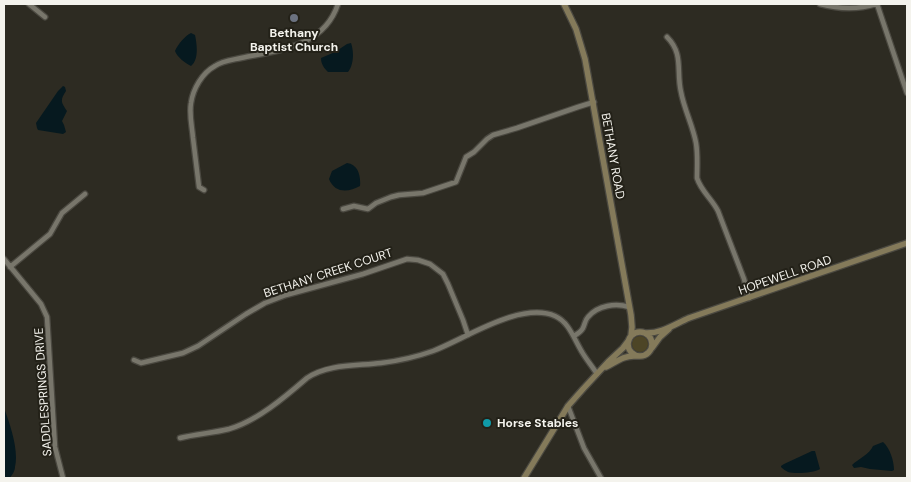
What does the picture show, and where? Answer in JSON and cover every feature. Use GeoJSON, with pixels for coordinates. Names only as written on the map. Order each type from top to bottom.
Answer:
{"type":"FeatureCollection","features":[{"type":"Feature","properties":{"kind":"street"},"geometry":{"type":"LineString","coordinates":[[29,4],[45,17]]}},
{"type":"Feature","properties":{"kind":"street"},"geometry":{"type":"LineString","coordinates":[[204,190],[199,187],[190,114],[193,95],[201,79],[211,69],[221,63],[287,48],[307,41],[330,21],[338,4]]}},
{"type":"Feature","properties":{"kind":"street","name":"BETHANY ROAD"},"geometry":{"type":"LineString","coordinates":[[564,4],[583,49],[594,102],[630,308],[632,327],[630,338]]}},
{"type":"Feature","properties":{"kind":"street"},"geometry":{"type":"LineString","coordinates":[[820,4],[844,9],[862,8],[876,4],[907,93]]}},
{"type":"Feature","properties":{"kind":"street"},"geometry":{"type":"LineString","coordinates":[[667,37],[672,42],[679,58],[680,88],[696,145],[697,178],[701,189],[718,211],[744,279],[749,298]]}},
{"type":"Feature","properties":{"kind":"street"},"geometry":{"type":"LineString","coordinates":[[343,209],[354,206],[368,209],[391,197],[423,193],[456,182],[466,157],[487,139],[594,102]]}},
{"type":"Feature","properties":{"kind":"street"},"geometry":{"type":"LineString","coordinates":[[10,267],[50,234],[62,213],[85,194]]}},
{"type":"Feature","properties":{"kind":"street","name":"HOPEWELL ROAD"},"geometry":{"type":"LineString","coordinates":[[644,333],[651,333],[670,327],[689,318],[907,243]]}},
{"type":"Feature","properties":{"kind":"street","name":"SADDLESPRINGS DRIVE"},"geometry":{"type":"LineString","coordinates":[[4,259],[41,304],[47,317],[55,447],[63,478]]}},
{"type":"Feature","properties":{"kind":"street","name":"BETHANY CREEK COURT"},"geometry":{"type":"LineString","coordinates":[[134,360],[141,363],[183,353],[198,346],[246,314],[270,301],[364,274],[407,259],[430,264],[443,274],[468,335]]}},
{"type":"Feature","properties":{"kind":"street"},"geometry":{"type":"LineString","coordinates":[[574,336],[582,330],[589,315],[605,306],[615,305],[630,308]]}},
{"type":"Feature","properties":{"kind":"street"},"geometry":{"type":"LineString","coordinates":[[180,438],[241,425],[253,419],[316,372],[415,357],[515,315],[538,313],[549,314],[559,318],[567,326],[582,351],[599,371]]}},
{"type":"Feature","properties":{"kind":"street","name":"BETHANY ROAD"},"geometry":{"type":"LineString","coordinates":[[631,316],[644,333]]}},
{"type":"Feature","properties":{"kind":"street","name":"HOPEWELL ROAD"},"geometry":{"type":"LineString","coordinates":[[651,350],[670,327]]}},
{"type":"Feature","properties":{"kind":"street"},"geometry":{"type":"LineString","coordinates":[[524,478],[568,406],[599,371],[623,348],[636,332],[644,333],[651,338],[651,350],[645,355],[628,356],[599,371]]}},
{"type":"Feature","properties":{"kind":"street"},"geometry":{"type":"LineString","coordinates":[[630,338],[628,344],[630,351],[637,356]]}},
{"type":"Feature","properties":{"kind":"street"},"geometry":{"type":"LineString","coordinates":[[568,406],[584,448],[601,478]]}},
{"type":"Feature","properties":{"kind":"shaded area"},"geometry":{"type":"Polygon","coordinates":[[[637,336],[643,336],[648,341],[646,350],[637,352],[632,347],[632,341],[637,336]]]}},
{"type":"Feature","properties":{"kind":"water"},"geometry":{"type":"Polygon","coordinates":[[[191,33],[195,35],[197,52],[194,63],[191,66],[182,60],[175,51],[182,40],[191,33]]]}},
{"type":"Feature","properties":{"kind":"water"},"geometry":{"type":"Polygon","coordinates":[[[351,43],[353,58],[348,72],[328,72],[323,66],[321,58],[351,43]]]}},
{"type":"Feature","properties":{"kind":"water"},"geometry":{"type":"Polygon","coordinates":[[[63,86],[66,91],[62,97],[62,102],[67,111],[62,121],[66,132],[63,134],[38,130],[36,123],[63,86]]]}},
{"type":"Feature","properties":{"kind":"water"},"geometry":{"type":"Polygon","coordinates":[[[347,163],[354,166],[358,171],[360,186],[351,190],[343,190],[335,187],[329,179],[332,171],[347,163]]]}},
{"type":"Feature","properties":{"kind":"water"},"geometry":{"type":"Polygon","coordinates":[[[4,408],[16,453],[15,468],[10,478],[4,478],[4,408]]]}},
{"type":"Feature","properties":{"kind":"water"},"geometry":{"type":"Polygon","coordinates":[[[883,442],[891,455],[894,470],[854,468],[852,465],[867,454],[873,446],[883,442]]]}},
{"type":"Feature","properties":{"kind":"water"},"geometry":{"type":"Polygon","coordinates":[[[815,451],[820,469],[795,473],[788,472],[781,467],[784,464],[815,451]]]}},
{"type":"Feature","properties":{"kind":"place","name":"Bethany Baptist Church"},"geometry":{"type":"Point","coordinates":[294,18]}},
{"type":"Feature","properties":{"kind":"place","name":"Horse Stables"},"geometry":{"type":"Point","coordinates":[487,423]}}]}
